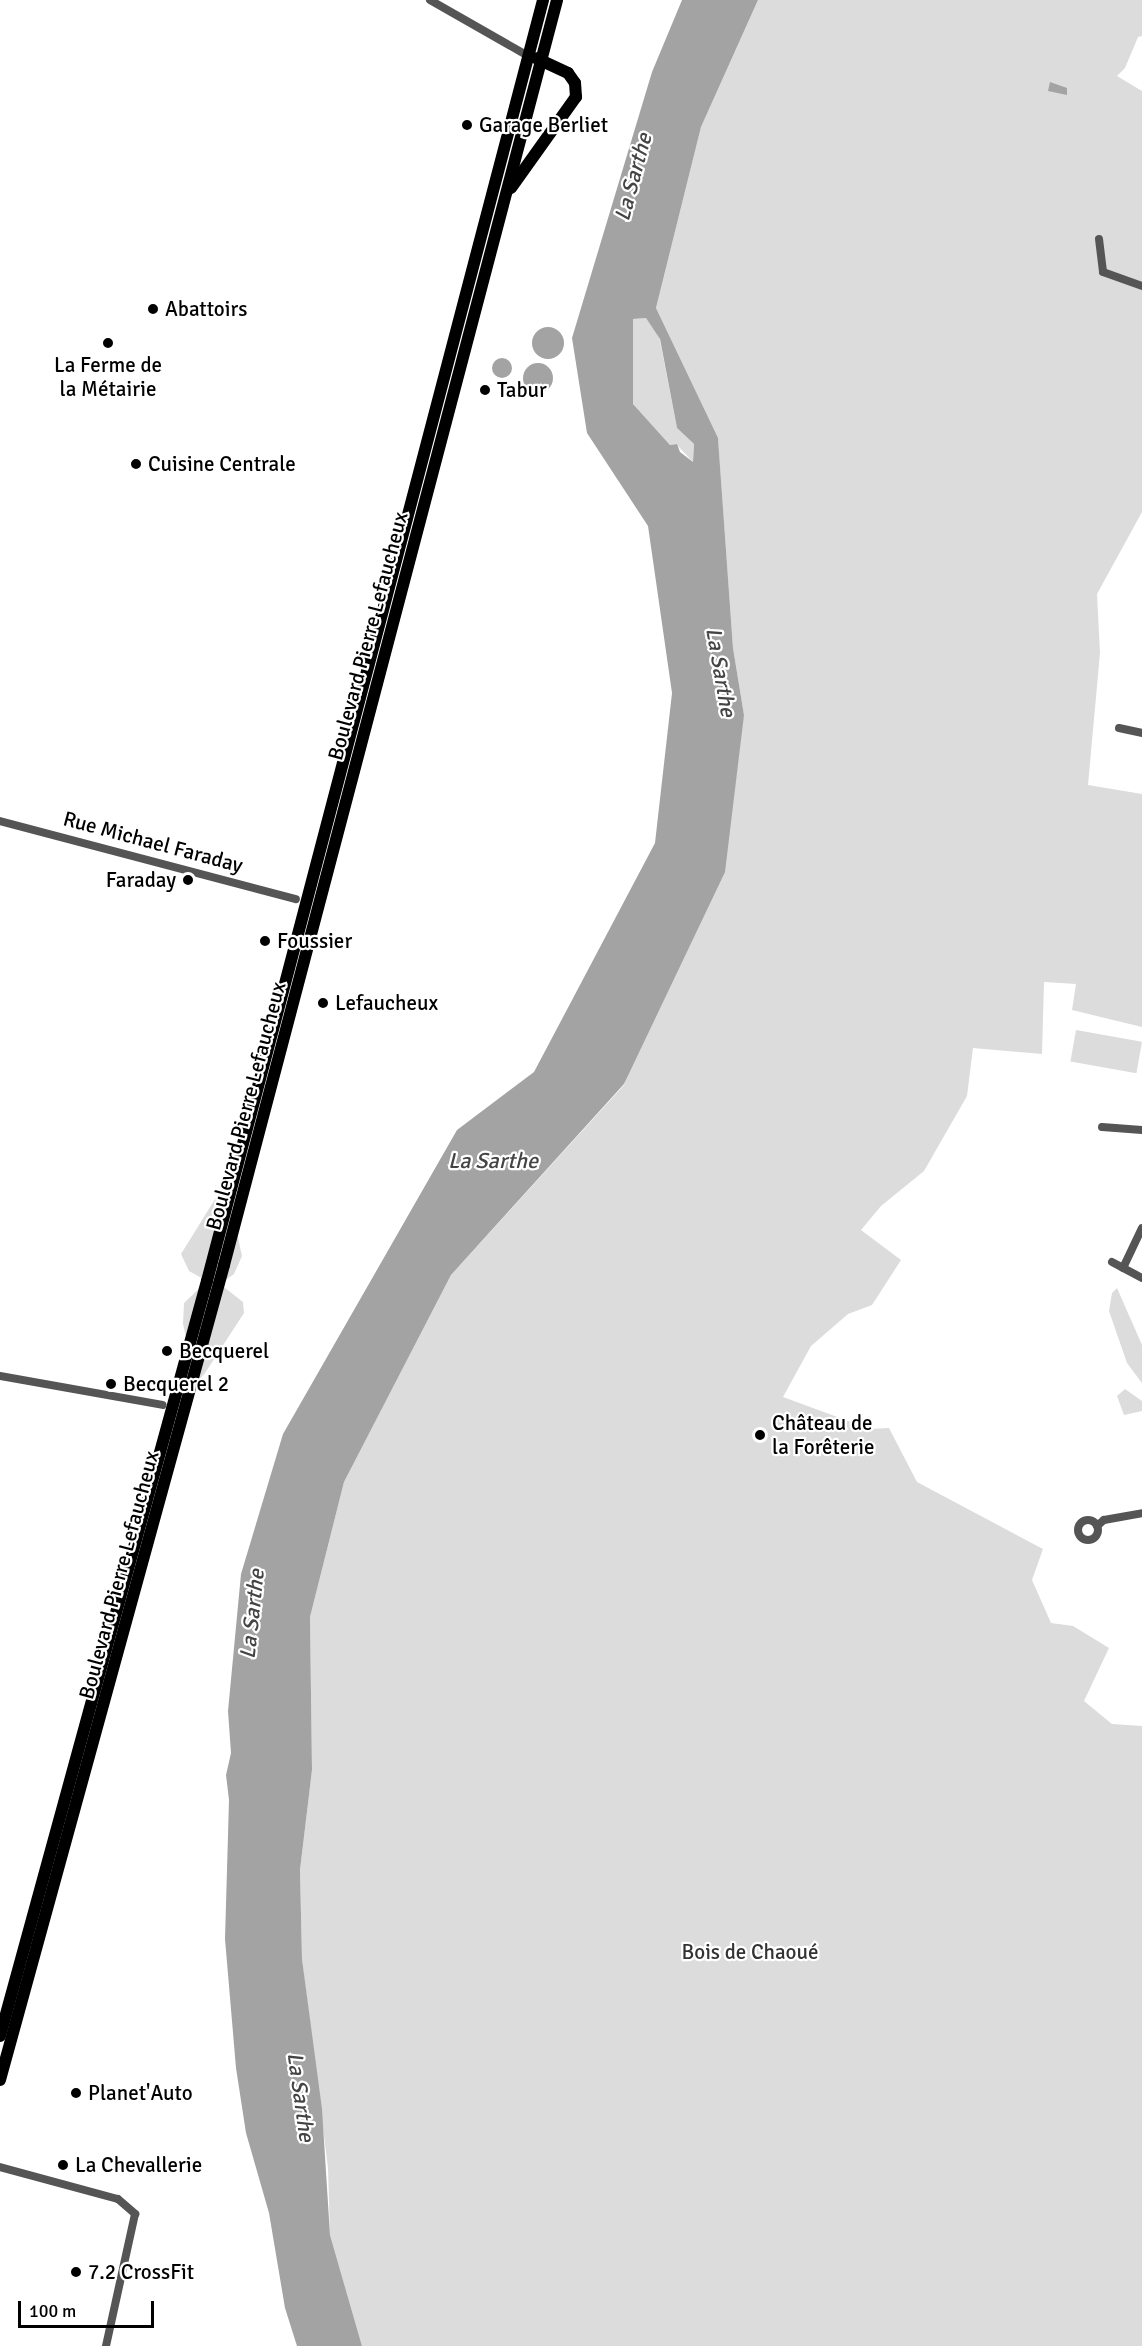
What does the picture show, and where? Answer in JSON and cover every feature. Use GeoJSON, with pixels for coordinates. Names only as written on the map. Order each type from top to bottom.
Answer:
{"type":"FeatureCollection","features":[{"type":"Feature","properties":{"kind":"main road","name":"Boulevard Pierre Lefaucheux"},"geometry":{"type":"LineString","coordinates":[[0,2036],[213,1282],[543,0]]}},
{"type":"Feature","properties":{"kind":"main road","name":"Boulevard Pierre Lefaucheux"},"geometry":{"type":"LineString","coordinates":[[0,2080],[557,0]]}},
{"type":"Feature","properties":{"kind":"main road"},"geometry":{"type":"LineString","coordinates":[[501,207],[519,174],[576,97],[575,83],[568,73],[542,59],[528,56]]}},
{"type":"Feature","properties":{"kind":"street"},"geometry":{"type":"LineString","coordinates":[[430,0],[528,56]]}},
{"type":"Feature","properties":{"kind":"street"},"geometry":{"type":"LineString","coordinates":[[1099,239],[1103,272],[1142,286]]}},
{"type":"Feature","properties":{"kind":"street"},"geometry":{"type":"LineString","coordinates":[[1119,728],[1142,733]]}},
{"type":"Feature","properties":{"kind":"street","name":"Rue Michael Faraday"},"geometry":{"type":"LineString","coordinates":[[0,821],[296,899]]}},
{"type":"Feature","properties":{"kind":"street"},"geometry":{"type":"LineString","coordinates":[[1102,1127],[1142,1130]]}},
{"type":"Feature","properties":{"kind":"street"},"geometry":{"type":"LineString","coordinates":[[1123,1268],[1142,1228]]}},
{"type":"Feature","properties":{"kind":"street"},"geometry":{"type":"LineString","coordinates":[[1112,1262],[1142,1278]]}},
{"type":"Feature","properties":{"kind":"street"},"geometry":{"type":"LineString","coordinates":[[0,1376],[162,1405]]}},
{"type":"Feature","properties":{"kind":"street"},"geometry":{"type":"LineString","coordinates":[[1097,1526],[1104,1520],[1142,1513]]}},
{"type":"Feature","properties":{"kind":"street"},"geometry":{"type":"LineString","coordinates":[[0,2167],[118,2199],[135,2214],[106,2346]]}},
{"type":"Feature","properties":{"kind":"green space","name":"Bois de Chaoué"},"geometry":{"type":"Polygon","coordinates":[[[758,0],[1142,0],[1142,36],[1138,37],[1125,68],[1117,76],[1142,91],[1142,512],[1097,594],[1100,653],[1088,785],[1142,794],[1142,1027],[1072,1010],[1076,984],[1044,982],[1042,1054],[973,1048],[967,1096],[924,1171],[881,1206],[861,1230],[901,1260],[872,1305],[848,1314],[811,1346],[783,1397],[870,1429],[889,1428],[917,1482],[1043,1549],[1032,1580],[1051,1623],[1073,1626],[1109,1648],[1084,1701],[1112,1724],[1142,1726],[1142,2346],[362,2346],[330,2235],[328,2168],[302,1959],[300,1870],[312,1770],[310,1617],[344,1482],[451,1275],[624,1085],[744,715],[733,648],[718,439],[656,308],[701,127],[758,0]]]}},
{"type":"Feature","properties":{"kind":"green space"},"geometry":{"type":"Polygon","coordinates":[[[646,318],[659,336],[677,428],[694,444],[693,462],[676,444],[670,445],[633,404],[633,319],[646,318]]]}},
{"type":"Feature","properties":{"kind":"green space"},"geometry":{"type":"Polygon","coordinates":[[[1076,1030],[1142,1042],[1136,1073],[1070,1062],[1076,1030]]]}},
{"type":"Feature","properties":{"kind":"green space"},"geometry":{"type":"Polygon","coordinates":[[[238,1162],[207,1281],[189,1271],[181,1254],[238,1162]]]}},
{"type":"Feature","properties":{"kind":"green space"},"geometry":{"type":"Polygon","coordinates":[[[235,1224],[242,1256],[234,1274],[220,1284],[243,1302],[244,1313],[205,1373],[190,1390],[235,1224]]]}},
{"type":"Feature","properties":{"kind":"green space"},"geometry":{"type":"Polygon","coordinates":[[[207,1281],[189,1349],[183,1324],[184,1303],[207,1281]]]}},
{"type":"Feature","properties":{"kind":"green space"},"geometry":{"type":"Polygon","coordinates":[[[1117,1288],[1142,1345],[1142,1383],[1127,1363],[1109,1311],[1112,1293],[1117,1288]]]}},
{"type":"Feature","properties":{"kind":"green space"},"geometry":{"type":"Polygon","coordinates":[[[1125,1389],[1142,1401],[1142,1411],[1124,1415],[1117,1396],[1125,1389]]]}},
{"type":"Feature","properties":{"kind":"water","name":"La Sarthe"},"geometry":{"type":"Polygon","coordinates":[[[682,0],[758,0],[701,127],[656,308],[718,438],[733,648],[744,715],[725,872],[624,1084],[451,1275],[344,1482],[310,1617],[312,1770],[300,1870],[302,1959],[322,2109],[330,2235],[362,2346],[297,2346],[285,2308],[269,2213],[246,2133],[236,2068],[225,1939],[229,1800],[226,1775],[231,1753],[228,1711],[241,1574],[283,1434],[457,1130],[534,1072],[655,843],[672,693],[648,526],[587,433],[572,338],[652,72],[682,0]],[[646,318],[633,319],[633,404],[670,445],[677,444],[680,452],[693,462],[694,444],[677,428],[660,339],[646,318]]]}},
{"type":"Feature","properties":{"kind":"water"},"geometry":{"type":"Polygon","coordinates":[[[1050,82],[1067,88],[1067,95],[1048,91],[1050,82]]]}},
{"type":"Feature","properties":{"kind":"water"},"geometry":{"type":"Polygon","coordinates":[[[548,327],[559,332],[564,343],[559,354],[548,359],[537,354],[532,343],[537,332],[548,327]]]}},
{"type":"Feature","properties":{"kind":"water"},"geometry":{"type":"Polygon","coordinates":[[[502,358],[509,361],[512,368],[509,375],[502,378],[495,375],[492,368],[495,361],[502,358]]]}},
{"type":"Feature","properties":{"kind":"water"},"geometry":{"type":"Polygon","coordinates":[[[538,363],[549,367],[553,378],[549,389],[538,393],[527,389],[523,378],[527,367],[538,363]]]}},
{"type":"Feature","properties":{"kind":"place","name":"Garage Berliet"},"geometry":{"type":"Point","coordinates":[467,125]}},
{"type":"Feature","properties":{"kind":"place","name":"Abattoirs"},"geometry":{"type":"Point","coordinates":[153,309]}},
{"type":"Feature","properties":{"kind":"place","name":"La Ferme de la Métairie"},"geometry":{"type":"Point","coordinates":[108,343]}},
{"type":"Feature","properties":{"kind":"place","name":"Tabur"},"geometry":{"type":"Point","coordinates":[485,390]}},
{"type":"Feature","properties":{"kind":"place","name":"Cuisine Centrale"},"geometry":{"type":"Point","coordinates":[136,464]}},
{"type":"Feature","properties":{"kind":"place","name":"Faraday"},"geometry":{"type":"Point","coordinates":[188,880]}},
{"type":"Feature","properties":{"kind":"place","name":"Foussier"},"geometry":{"type":"Point","coordinates":[265,941]}},
{"type":"Feature","properties":{"kind":"place","name":"Lefaucheux"},"geometry":{"type":"Point","coordinates":[323,1003]}},
{"type":"Feature","properties":{"kind":"place","name":"Becquerel"},"geometry":{"type":"Point","coordinates":[167,1351]}},
{"type":"Feature","properties":{"kind":"place","name":"Becquerel 2"},"geometry":{"type":"Point","coordinates":[111,1384]}},
{"type":"Feature","properties":{"kind":"place","name":"Château de la Forêterie"},"geometry":{"type":"Point","coordinates":[760,1435]}},
{"type":"Feature","properties":{"kind":"place","name":"Planet'Auto"},"geometry":{"type":"Point","coordinates":[76,2093]}},
{"type":"Feature","properties":{"kind":"place","name":"La Chevallerie"},"geometry":{"type":"Point","coordinates":[63,2165]}},
{"type":"Feature","properties":{"kind":"place","name":"7.2 CrossFit"},"geometry":{"type":"Point","coordinates":[76,2272]}}]}
